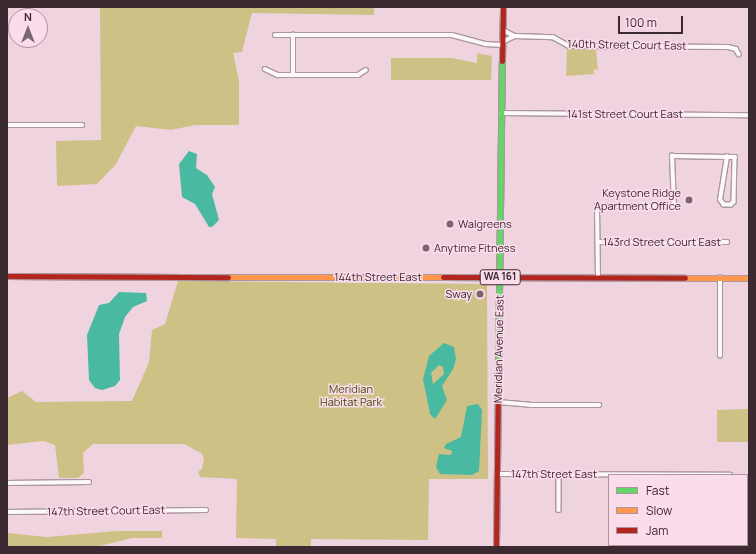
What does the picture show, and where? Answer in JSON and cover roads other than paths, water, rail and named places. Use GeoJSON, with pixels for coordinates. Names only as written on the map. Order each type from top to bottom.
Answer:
{"type":"FeatureCollection","features":[{"type":"Feature","properties":{"kind":"street","name":"Meridian Avenue East"},"geometry":{"type":"LineString","coordinates":[[496,547],[503,7]]}},
{"type":"Feature","properties":{"kind":"street","name":"140th Street Court East"},"geometry":{"type":"LineString","coordinates":[[502,30],[515,36],[549,36],[569,46],[728,47],[736,49],[739,54]]}},
{"type":"Feature","properties":{"kind":"street","name":"140th Street Court East"},"geometry":{"type":"LineString","coordinates":[[275,35],[452,35],[485,44],[502,43],[515,36]]}},
{"type":"Feature","properties":{"kind":"street"},"geometry":{"type":"LineString","coordinates":[[293,35],[293,75]]}},
{"type":"Feature","properties":{"kind":"street"},"geometry":{"type":"LineString","coordinates":[[265,69],[273,74],[293,75],[358,75],[366,70]]}},
{"type":"Feature","properties":{"kind":"street","name":"141st Street Court East"},"geometry":{"type":"LineString","coordinates":[[501,113],[749,115]]}},
{"type":"Feature","properties":{"kind":"street"},"geometry":{"type":"LineString","coordinates":[[7,125],[82,125]]}},
{"type":"Feature","properties":{"kind":"street"},"geometry":{"type":"LineString","coordinates":[[598,278],[598,206],[674,206],[672,156],[735,157],[734,202],[728,206],[720,200],[727,157]]}},
{"type":"Feature","properties":{"kind":"street","name":"143rd Street Court East"},"geometry":{"type":"LineString","coordinates":[[598,242],[727,242]]}},
{"type":"Feature","properties":{"kind":"street","name":"144th Street East"},"geometry":{"type":"LineString","coordinates":[[7,276],[749,278]]}},
{"type":"Feature","properties":{"kind":"street"},"geometry":{"type":"LineString","coordinates":[[720,278],[720,356]]}},
{"type":"Feature","properties":{"kind":"street"},"geometry":{"type":"LineString","coordinates":[[498,402],[530,405],[599,405]]}},
{"type":"Feature","properties":{"kind":"street","name":"147th Street East"},"geometry":{"type":"LineString","coordinates":[[497,474],[730,474]]}},
{"type":"Feature","properties":{"kind":"street"},"geometry":{"type":"LineString","coordinates":[[559,474],[559,510]]}},
{"type":"Feature","properties":{"kind":"street"},"geometry":{"type":"LineString","coordinates":[[7,483],[89,482]]}},
{"type":"Feature","properties":{"kind":"street","name":"147th Street Court East"},"geometry":{"type":"LineString","coordinates":[[7,512],[206,510]]}},
{"type":"Feature","properties":{"kind":"place","name":"Keystone Ridge Apartment Office"},"geometry":{"type":"Point","coordinates":[689,200]}},
{"type":"Feature","properties":{"kind":"place","name":"Walgreens"},"geometry":{"type":"Point","coordinates":[450,224]}},
{"type":"Feature","properties":{"kind":"place","name":"Anytime Fitness"},"geometry":{"type":"Point","coordinates":[426,248]}},
{"type":"Feature","properties":{"kind":"place","name":"Sway"},"geometry":{"type":"Point","coordinates":[480,294]}},
{"type":"Feature","properties":{"kind":"park label","name":"Meridian Habitat Park"},"geometry":{"type":"Point","coordinates":[351,396]}}]}
